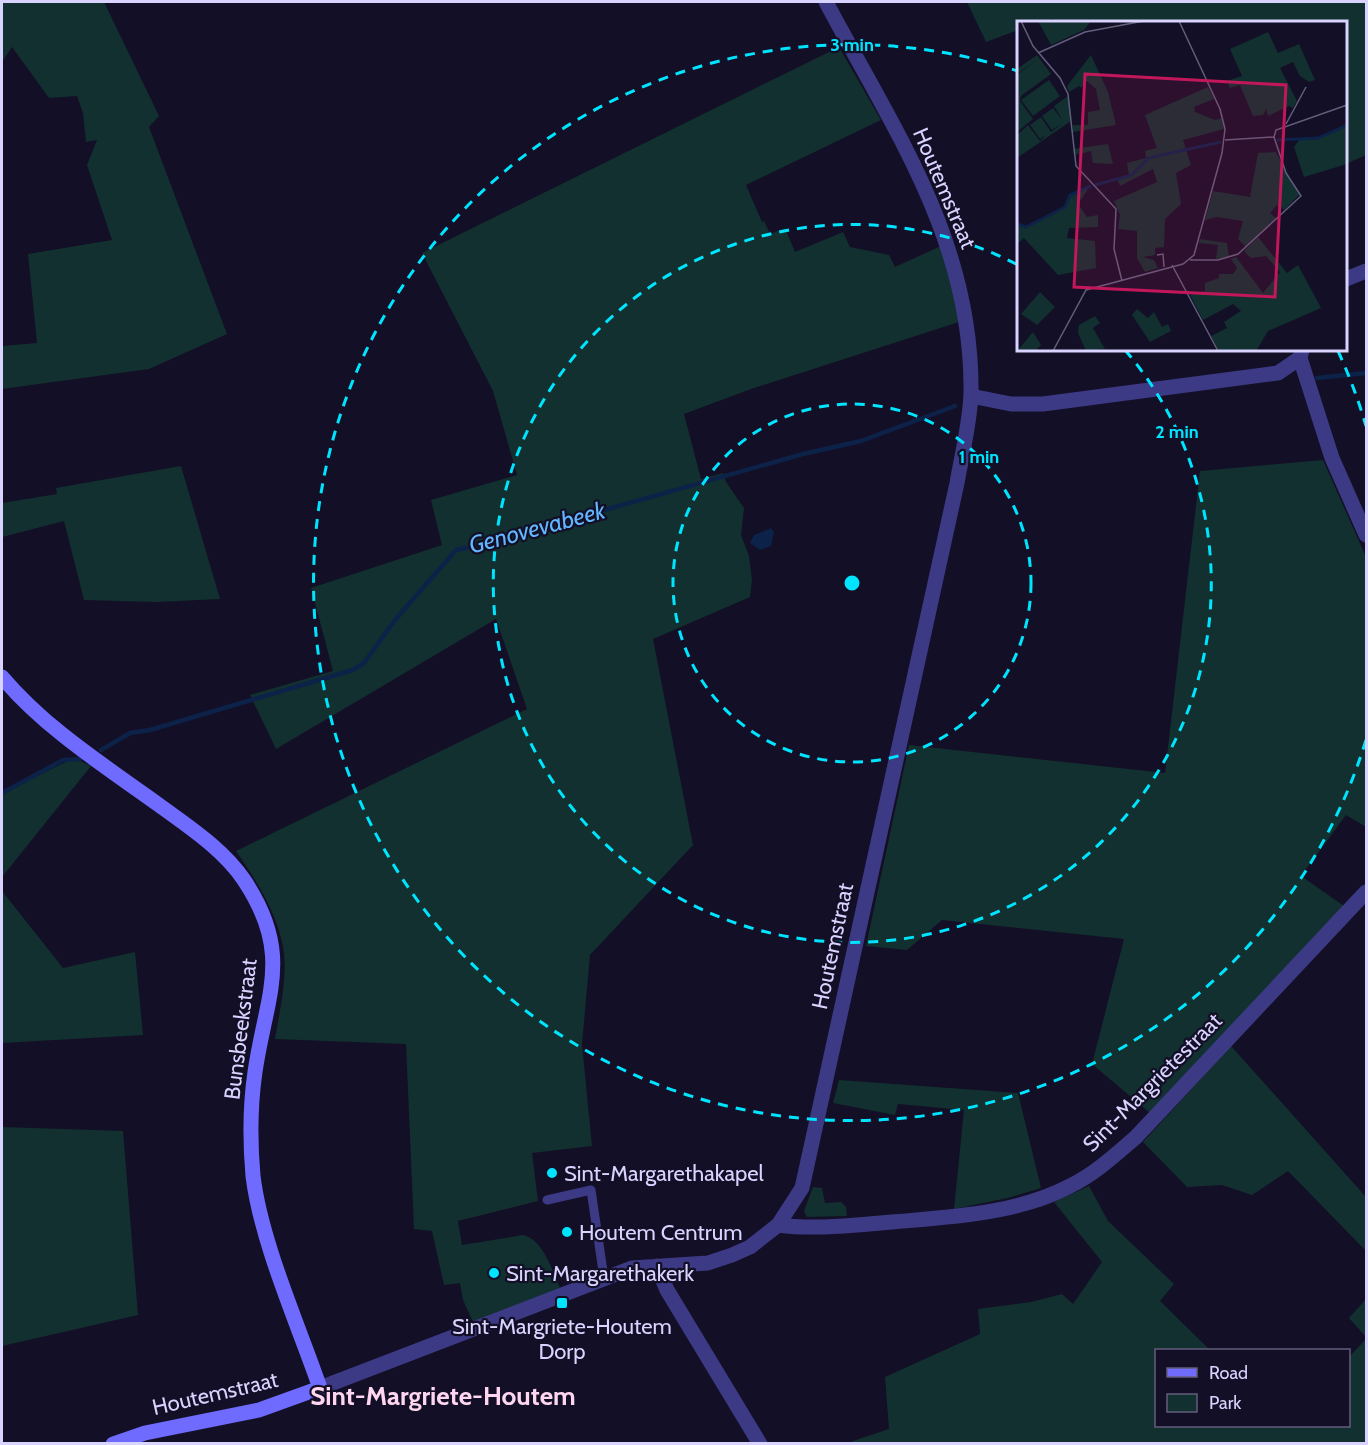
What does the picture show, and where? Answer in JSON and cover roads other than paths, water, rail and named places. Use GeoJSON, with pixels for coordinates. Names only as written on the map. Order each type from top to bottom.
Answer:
{"type":"FeatureCollection","features":[{"type":"Feature","properties":{"kind":"street","name":"Houtemstraat"},"geometry":{"type":"LineString","coordinates":[[113,1443],[145,1433],[259,1410],[484,1327],[633,1268],[708,1263],[732,1255],[756,1243],[778,1225],[802,1188],[957,483],[971,396],[970,350],[964,303],[940,222],[888,114],[826,2]]}},
{"type":"Feature","properties":{"kind":"street"},"geometry":{"type":"LineString","coordinates":[[1347,279],[1366,271]]}},
{"type":"Feature","properties":{"kind":"street"},"geometry":{"type":"LineString","coordinates":[[971,396],[1011,404],[1093,400],[1278,373],[1301,354],[1332,458],[1366,535]]}},
{"type":"Feature","properties":{"kind":"street","name":"Bunsbeekstraat"},"geometry":{"type":"LineString","coordinates":[[2,677],[35,713],[211,845],[238,874],[257,903],[268,929],[274,974],[270,1005],[255,1071],[251,1143],[254,1178],[269,1241],[320,1388]]}},
{"type":"Feature","properties":{"kind":"street","name":"Sint-Margrietestraat"},"geometry":{"type":"LineString","coordinates":[[778,1225],[808,1229],[967,1215],[1029,1201],[1070,1187],[1101,1167],[1136,1137],[1366,892]]}},
{"type":"Feature","properties":{"kind":"street"},"geometry":{"type":"LineString","coordinates":[[657,1266],[667,1290],[760,1443]]}},
{"type":"Feature","properties":{"kind":"lane"},"geometry":{"type":"LineString","coordinates":[[547,1200],[591,1190],[604,1278]]}},
{"type":"Feature","properties":{"kind":"water"},"geometry":{"type":"Polygon","coordinates":[[[771,528],[774,532],[771,546],[760,550],[750,543],[754,535],[771,528]]]}},
{"type":"Feature","properties":{"kind":"waterway","name":"Genovevabeek"},"geometry":{"type":"LineString","coordinates":[[1317,378],[1366,373]]}},
{"type":"Feature","properties":{"kind":"waterway","name":"Genovevabeek"},"geometry":{"type":"LineString","coordinates":[[101,750],[130,733],[150,730],[353,670],[364,663],[395,620],[456,550],[803,454],[861,441],[955,406]]}},
{"type":"Feature","properties":{"kind":"waterway","name":"Genovevabeek"},"geometry":{"type":"LineString","coordinates":[[2,793],[63,760],[80,759]]}},
{"type":"Feature","properties":{"kind":"place","name":"Sint-Margarethakapel"},"geometry":{"type":"Point","coordinates":[552,1173]}},
{"type":"Feature","properties":{"kind":"place","name":"Houtem Centrum"},"geometry":{"type":"Point","coordinates":[567,1232]}},
{"type":"Feature","properties":{"kind":"place","name":"Sint-Margarethakerk"},"geometry":{"type":"Point","coordinates":[494,1273]}},
{"type":"Feature","properties":{"kind":"place","name":"Sint-Margriete-Houtem Dorp"},"geometry":{"type":"Point","coordinates":[562,1303]}},
{"type":"Feature","properties":{"kind":"district","name":"Sint-Margriete-Houtem"},"geometry":{"type":"Point","coordinates":[443,1396]}}]}
